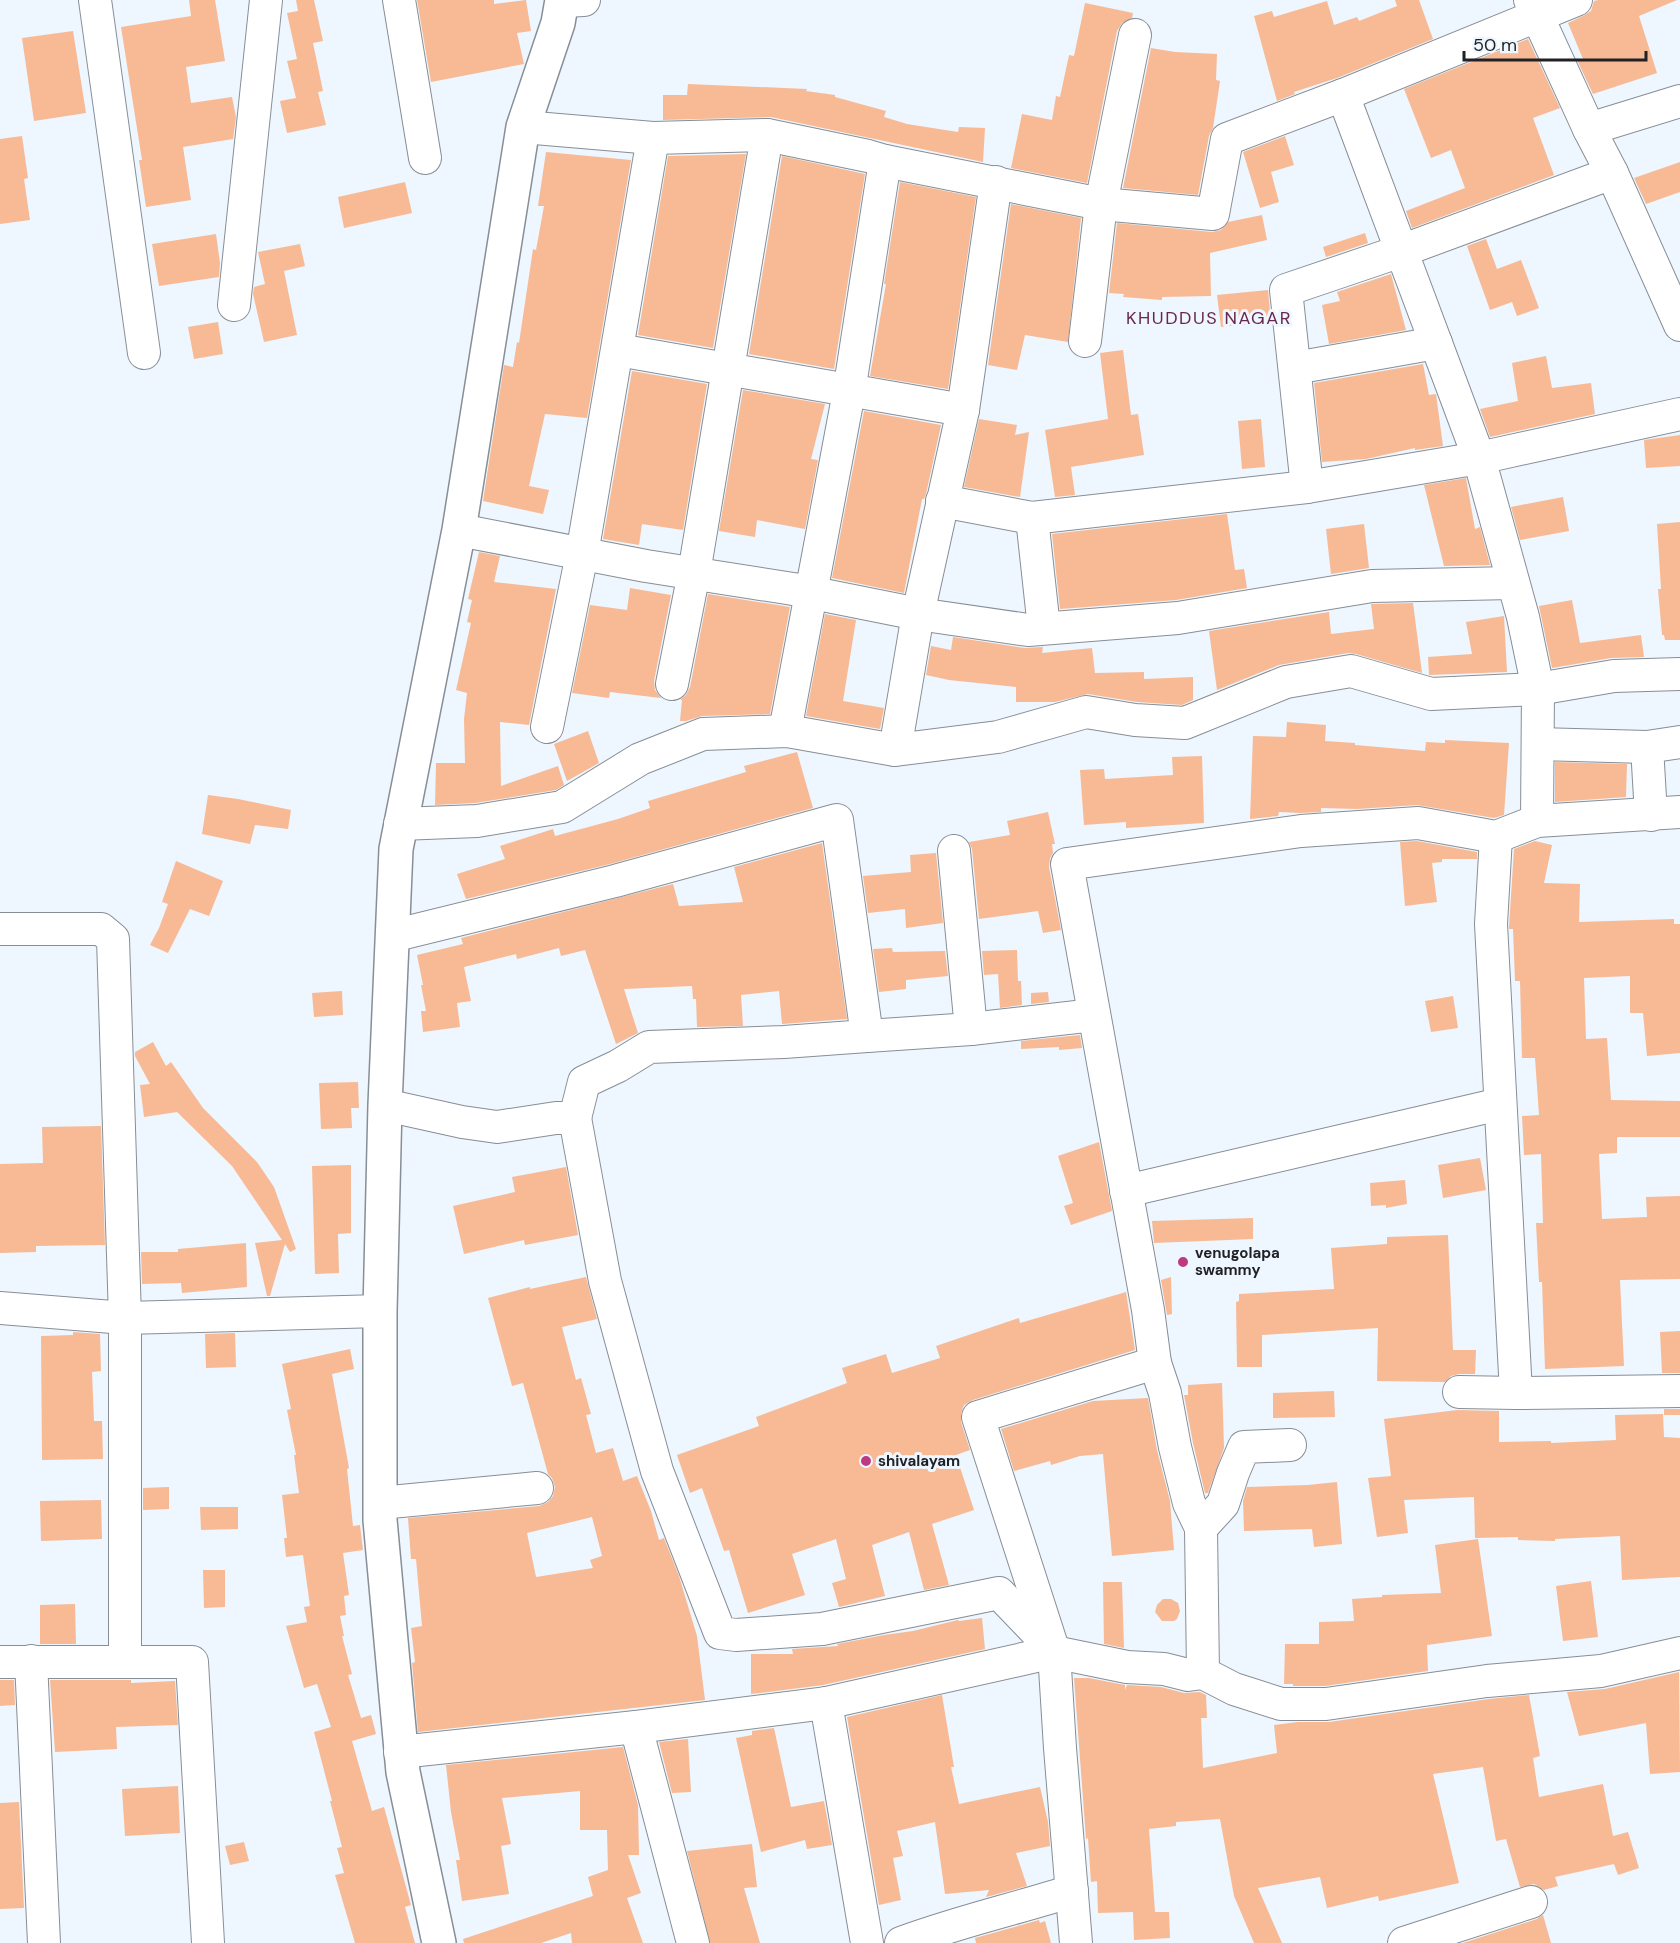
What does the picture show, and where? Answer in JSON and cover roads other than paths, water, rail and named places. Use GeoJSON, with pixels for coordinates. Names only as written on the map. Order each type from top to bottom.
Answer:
{"type":"FeatureCollection","features":[{"type":"Feature","properties":{"kind":"main road"},"geometry":{"type":"LineString","coordinates":[[439,1943],[433,1924],[400,1752],[380,1520],[380,1311],[385,1105],[396,849],[459,530],[524,127],[558,23],[569,0]]}},
{"type":"Feature","properties":{"kind":"street"},"geometry":{"type":"LineString","coordinates":[[95,0],[144,353]]}},
{"type":"Feature","properties":{"kind":"street"},"geometry":{"type":"LineString","coordinates":[[234,305],[266,0]]}},
{"type":"Feature","properties":{"kind":"street"},"geometry":{"type":"LineString","coordinates":[[399,0],[425,158]]}},
{"type":"Feature","properties":{"kind":"street"},"geometry":{"type":"LineString","coordinates":[[524,127],[653,138],[767,135],[1101,204],[1213,214],[1227,139],[1342,94],[1534,8],[1576,0]]}},
{"type":"Feature","properties":{"kind":"street"},"geometry":{"type":"LineString","coordinates":[[1534,8],[1589,129],[1612,173],[1680,325]]}},
{"type":"Feature","properties":{"kind":"street"},"geometry":{"type":"LineString","coordinates":[[1085,341],[1101,204],[1135,36]]}},
{"type":"Feature","properties":{"kind":"street"},"geometry":{"type":"LineString","coordinates":[[1342,94],[1479,458],[1523,617],[1538,689],[1537,821]]}},
{"type":"Feature","properties":{"kind":"street"},"geometry":{"type":"LineString","coordinates":[[1589,129],[1680,101]]}},
{"type":"Feature","properties":{"kind":"street"},"geometry":{"type":"LineString","coordinates":[[672,684],[694,573],[767,135]]}},
{"type":"Feature","properties":{"kind":"street"},"geometry":{"type":"LineString","coordinates":[[547,728],[582,554],[653,138]]}},
{"type":"Feature","properties":{"kind":"street"},"geometry":{"type":"LineString","coordinates":[[785,731],[849,392],[885,161]]}},
{"type":"Feature","properties":{"kind":"street"},"geometry":{"type":"LineString","coordinates":[[1306,487],[1286,290],[1401,251],[1612,173]]}},
{"type":"Feature","properties":{"kind":"street"},"geometry":{"type":"LineString","coordinates":[[895,750],[918,614],[963,410],[996,182]]}},
{"type":"Feature","properties":{"kind":"street"},"geometry":{"type":"LineString","coordinates":[[1295,368],[1436,343]]}},
{"type":"Feature","properties":{"kind":"street"},"geometry":{"type":"LineString","coordinates":[[618,350],[963,410]]}},
{"type":"Feature","properties":{"kind":"street"},"geometry":{"type":"LineString","coordinates":[[942,501],[1032,518],[1306,487],[1479,458],[1680,414]]}},
{"type":"Feature","properties":{"kind":"street"},"geometry":{"type":"LineString","coordinates":[[1032,518],[1044,628]]}},
{"type":"Feature","properties":{"kind":"street"},"geometry":{"type":"LineString","coordinates":[[459,530],[918,614],[1028,630],[1178,618],[1372,586],[1512,583]]}},
{"type":"Feature","properties":{"kind":"street"},"geometry":{"type":"LineString","coordinates":[[400,824],[477,822],[562,807],[640,759],[703,734],[785,731],[895,750],[998,737],[1086,712],[1135,720],[1185,723],[1286,682],[1351,671],[1431,694],[1538,689],[1614,676],[1680,674]]}},
{"type":"Feature","properties":{"kind":"street"},"geometry":{"type":"LineString","coordinates":[[1538,744],[1647,747],[1680,742]]}},
{"type":"Feature","properties":{"kind":"street"},"geometry":{"type":"LineString","coordinates":[[1203,1673],[1201,1528],[1189,1503],[1175,1448],[1165,1393],[1155,1363],[1067,864],[1301,831],[1418,823],[1496,837],[1537,821],[1666,813],[1647,747]]}},
{"type":"Feature","properties":{"kind":"street"},"geometry":{"type":"LineString","coordinates":[[392,936],[615,881],[837,820],[867,1036]]}},
{"type":"Feature","properties":{"kind":"street"},"geometry":{"type":"LineString","coordinates":[[1496,837],[1491,924],[1516,1393]]}},
{"type":"Feature","properties":{"kind":"street"},"geometry":{"type":"LineString","coordinates":[[954,851],[971,1029]]}},
{"type":"Feature","properties":{"kind":"street"},"geometry":{"type":"LineString","coordinates":[[0,929],[101,929],[113,939],[125,1318],[125,1662]]}},
{"type":"Feature","properties":{"kind":"street"},"geometry":{"type":"LineString","coordinates":[[1054,1652],[999,1593],[822,1629],[736,1635],[720,1633],[657,1471],[605,1281],[575,1118],[584,1082],[618,1066],[649,1047],[784,1042],[971,1029],[1094,1015]]}},
{"type":"Feature","properties":{"kind":"street"},"geometry":{"type":"LineString","coordinates":[[1126,1191],[1500,1104]]}},
{"type":"Feature","properties":{"kind":"street"},"geometry":{"type":"LineString","coordinates":[[385,1105],[462,1122],[497,1127],[556,1118],[575,1118]]}},
{"type":"Feature","properties":{"kind":"street"},"geometry":{"type":"LineString","coordinates":[[0,1308],[125,1318],[380,1311]]}},
{"type":"Feature","properties":{"kind":"street"},"geometry":{"type":"LineString","coordinates":[[1076,1943],[1054,1652],[978,1417],[1155,1363]]}},
{"type":"Feature","properties":{"kind":"street"},"geometry":{"type":"LineString","coordinates":[[1459,1392],[1680,1391]]}},
{"type":"Feature","properties":{"kind":"street"},"geometry":{"type":"LineString","coordinates":[[1201,1528],[1223,1504],[1244,1447],[1290,1445]]}},
{"type":"Feature","properties":{"kind":"street"},"geometry":{"type":"LineString","coordinates":[[380,1503],[537,1488]]}},
{"type":"Feature","properties":{"kind":"street"},"geometry":{"type":"LineString","coordinates":[[400,1752],[826,1703],[1054,1652],[1127,1667],[1164,1669],[1188,1675],[1203,1673],[1234,1689],[1281,1704],[1326,1704],[1486,1681],[1601,1671],[1680,1653]]}},
{"type":"Feature","properties":{"kind":"street"},"geometry":{"type":"LineString","coordinates":[[0,1662],[192,1662],[208,1943]]}},
{"type":"Feature","properties":{"kind":"street"},"geometry":{"type":"LineString","coordinates":[[31,1662],[44,1943]]}},
{"type":"Feature","properties":{"kind":"street"},"geometry":{"type":"LineString","coordinates":[[826,1703],[867,1943]]}},
{"type":"Feature","properties":{"kind":"street"},"geometry":{"type":"LineString","coordinates":[[636,1726],[693,1943]]}},
{"type":"Feature","properties":{"kind":"street"},"geometry":{"type":"LineString","coordinates":[[901,1943],[1072,1891]]}},
{"type":"Feature","properties":{"kind":"street"},"geometry":{"type":"LineString","coordinates":[[1404,1943],[1531,1902]]}},
{"type":"Feature","properties":{"kind":"place","name":"venugolapa swammy"},"geometry":{"type":"Point","coordinates":[1183,1262]}},
{"type":"Feature","properties":{"kind":"place","name":"shivalayam"},"geometry":{"type":"Point","coordinates":[866,1461]}},
{"type":"Feature","properties":{"kind":"district","name":"KHUDDUS NAGAR"},"geometry":{"type":"Point","coordinates":[1209,318]}}]}
